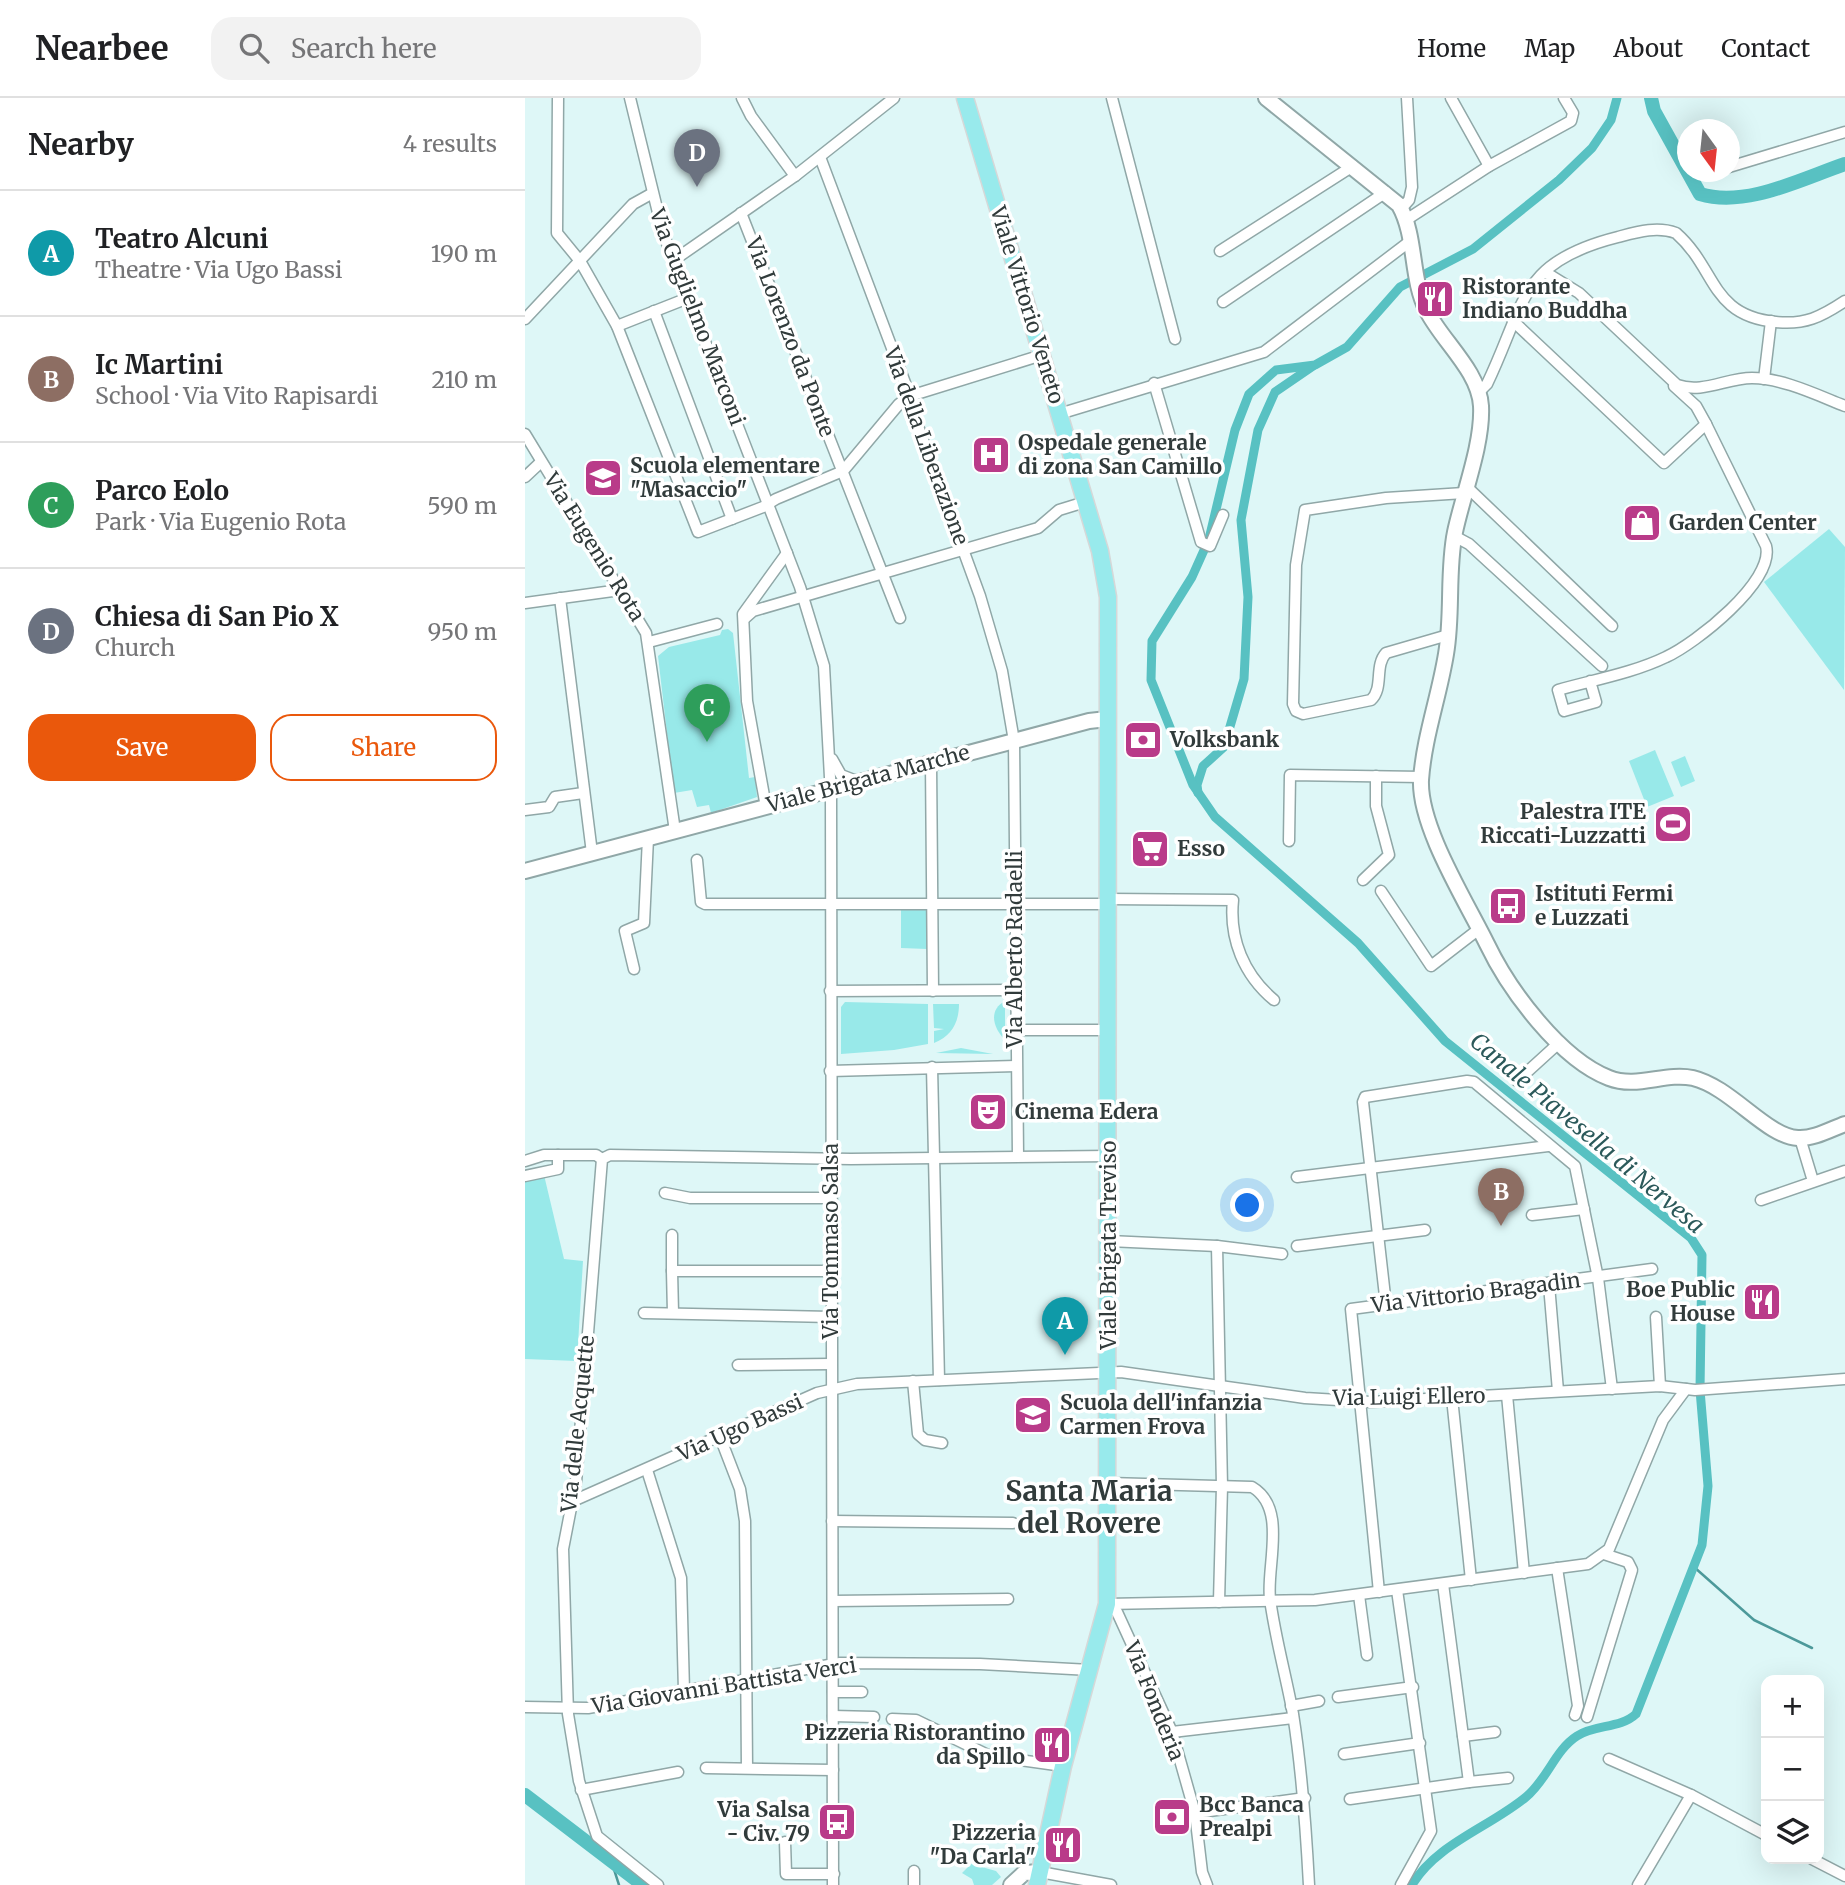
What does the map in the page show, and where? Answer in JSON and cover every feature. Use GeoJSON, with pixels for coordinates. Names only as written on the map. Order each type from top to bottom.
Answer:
{"type":"FeatureCollection","features":[{"type":"Feature","properties":{"kind":"main road","name":"Viale Vittorio Veneto"},"geometry":{"type":"LineString","coordinates":[[965,98],[1107,584],[1107,719]]}},
{"type":"Feature","properties":{"kind":"main road","name":"Viale Brigata Treviso"},"geometry":{"type":"LineString","coordinates":[[1039,1879],[1063,1766],[1107,1604],[1107,719]]}},
{"type":"Feature","properties":{"kind":"street"},"geometry":{"type":"LineString","coordinates":[[558,98],[556,229],[560,240],[580,261],[617,326],[698,532],[768,505],[776,499],[843,471],[899,404],[910,396],[1042,355]]}},
{"type":"Feature","properties":{"kind":"street","name":"Via Guglielmo Marconi"},"geometry":{"type":"LineString","coordinates":[[630,98],[651,194],[688,298],[803,596],[824,666],[830,757]]}},
{"type":"Feature","properties":{"kind":"street"},"geometry":{"type":"LineString","coordinates":[[742,98],[755,122],[795,176]]}},
{"type":"Feature","properties":{"kind":"street"},"geometry":{"type":"LineString","coordinates":[[674,260],[795,176],[894,98]]}},
{"type":"Feature","properties":{"kind":"street"},"geometry":{"type":"LineString","coordinates":[[1112,98],[1175,339]]}},
{"type":"Feature","properties":{"kind":"street"},"geometry":{"type":"LineString","coordinates":[[1266,98],[1385,192],[1403,215],[1418,289],[1428,313],[1479,392],[1481,421],[1454,536],[1448,635],[1425,742],[1422,777],[1423,800],[1431,830],[1479,929],[1514,991],[1560,1042],[1596,1072],[1620,1082],[1684,1076],[1708,1083],[1726,1092],[1783,1135],[1800,1138],[1845,1124]]}},
{"type":"Feature","properties":{"kind":"street"},"geometry":{"type":"LineString","coordinates":[[1403,215],[1412,187],[1407,98]]}},
{"type":"Feature","properties":{"kind":"street"},"geometry":{"type":"LineString","coordinates":[[1451,98],[1489,166]]}},
{"type":"Feature","properties":{"kind":"street"},"geometry":{"type":"LineString","coordinates":[[1403,215],[1571,121],[1573,113],[1564,98]]}},
{"type":"Feature","properties":{"kind":"street"},"geometry":{"type":"LineString","coordinates":[[1740,164],[1845,132]]}},
{"type":"Feature","properties":{"kind":"street","name":"Via della Liberazione"},"geometry":{"type":"LineString","coordinates":[[820,157],[910,396],[915,418],[963,548],[1002,671],[1014,741]]}},
{"type":"Feature","properties":{"kind":"street"},"geometry":{"type":"LineString","coordinates":[[1220,251],[1353,166]]}},
{"type":"Feature","properties":{"kind":"street"},"geometry":{"type":"LineString","coordinates":[[1223,302],[1385,192]]}},
{"type":"Feature","properties":{"kind":"street"},"geometry":{"type":"LineString","coordinates":[[525,319],[633,204],[651,194]]}},
{"type":"Feature","properties":{"kind":"street","name":"Via Lorenzo da Ponte"},"geometry":{"type":"LineString","coordinates":[[741,213],[899,618]]}},
{"type":"Feature","properties":{"kind":"street"},"geometry":{"type":"LineString","coordinates":[[1479,392],[1490,377],[1525,293],[1545,272],[1568,254],[1590,244],[1645,231],[1672,232],[1683,240],[1732,307],[1749,318],[1798,324],[1813,321],[1845,301]]}},
{"type":"Feature","properties":{"kind":"street"},"geometry":{"type":"LineString","coordinates":[[1059,414],[1154,383],[1264,352],[1409,242]]}},
{"type":"Feature","properties":{"kind":"street"},"geometry":{"type":"LineString","coordinates":[[1545,272],[1579,292],[1696,406],[1766,546],[1767,560],[1739,602],[1678,650],[1656,661],[1590,681]]}},
{"type":"Feature","properties":{"kind":"street"},"geometry":{"type":"LineString","coordinates":[[617,326],[688,298]]}},
{"type":"Feature","properties":{"kind":"street"},"geometry":{"type":"LineString","coordinates":[[654,311],[732,519]]}},
{"type":"Feature","properties":{"kind":"street"},"geometry":{"type":"LineString","coordinates":[[1513,321],[1664,463],[1706,424]]}},
{"type":"Feature","properties":{"kind":"street"},"geometry":{"type":"LineString","coordinates":[[1764,379],[1771,321]]}},
{"type":"Feature","properties":{"kind":"street"},"geometry":{"type":"LineString","coordinates":[[1668,378],[1677,385],[1692,388],[1742,379],[1764,379],[1845,407]]}},
{"type":"Feature","properties":{"kind":"street"},"geometry":{"type":"LineString","coordinates":[[1154,383],[1205,544],[1223,515]]}},
{"type":"Feature","properties":{"kind":"street","name":"Via Eugenio Rota"},"geometry":{"type":"LineString","coordinates":[[525,434],[649,642],[675,831]]}},
{"type":"Feature","properties":{"kind":"street"},"geometry":{"type":"LineString","coordinates":[[525,478],[541,462]]}},
{"type":"Feature","properties":{"kind":"street"},"geometry":{"type":"LineString","coordinates":[[1448,635],[1386,653],[1380,659],[1376,695],[1371,700],[1303,714],[1296,711],[1293,704],[1296,565],[1305,510],[1465,490],[1612,626]]}},
{"type":"Feature","properties":{"kind":"street"},"geometry":{"type":"LineString","coordinates":[[766,807],[747,701],[744,611],[1038,528],[1059,510],[1085,502]]}},
{"type":"Feature","properties":{"kind":"street"},"geometry":{"type":"LineString","coordinates":[[1454,536],[1469,544],[1602,666]]}},
{"type":"Feature","properties":{"kind":"street"},"geometry":{"type":"LineString","coordinates":[[750,608],[787,553]]}},
{"type":"Feature","properties":{"kind":"street"},"geometry":{"type":"LineString","coordinates":[[525,603],[620,590]]}},
{"type":"Feature","properties":{"kind":"street"},"geometry":{"type":"LineString","coordinates":[[560,598],[592,853]]}},
{"type":"Feature","properties":{"kind":"street"},"geometry":{"type":"LineString","coordinates":[[649,642],[717,624]]}},
{"type":"Feature","properties":{"kind":"street","name":"Viale Brigata Marche"},"geometry":{"type":"LineString","coordinates":[[525,871],[1089,720],[1107,719]]}},
{"type":"Feature","properties":{"kind":"street"},"geometry":{"type":"LineString","coordinates":[[1089,720],[1107,739]]}},
{"type":"Feature","properties":{"kind":"street","name":"Via Alberto Radaelli"},"geometry":{"type":"LineString","coordinates":[[1014,741],[1018,1156]]}},
{"type":"Feature","properties":{"kind":"street"},"geometry":{"type":"LineString","coordinates":[[830,757],[841,775],[859,782]]}},
{"type":"Feature","properties":{"kind":"street","name":"Via Tommaso Salsa"},"geometry":{"type":"LineString","coordinates":[[785,1842],[786,1874],[834,1880],[830,757]]}},
{"type":"Feature","properties":{"kind":"street"},"geometry":{"type":"LineString","coordinates":[[931,762],[933,991]]}},
{"type":"Feature","properties":{"kind":"street"},"geometry":{"type":"LineString","coordinates":[[1289,841],[1290,775],[1422,777]]}},
{"type":"Feature","properties":{"kind":"street"},"geometry":{"type":"LineString","coordinates":[[1363,880],[1389,855],[1376,806],[1376,776]]}},
{"type":"Feature","properties":{"kind":"street"},"geometry":{"type":"LineString","coordinates":[[525,810],[549,807],[555,797],[583,793]]}},
{"type":"Feature","properties":{"kind":"street"},"geometry":{"type":"LineString","coordinates":[[634,969],[625,930],[644,923],[647,838]]}},
{"type":"Feature","properties":{"kind":"street"},"geometry":{"type":"LineString","coordinates":[[697,860],[702,904],[1016,905],[1233,900],[1231,921],[1245,967],[1274,1000]]}},
{"type":"Feature","properties":{"kind":"street"},"geometry":{"type":"LineString","coordinates":[[1381,891],[1431,966],[1479,929]]}},
{"type":"Feature","properties":{"kind":"street"},"geometry":{"type":"LineString","coordinates":[[830,991],[1016,990]]}},
{"type":"Feature","properties":{"kind":"street"},"geometry":{"type":"LineString","coordinates":[[1015,1030],[1109,1030]]}},
{"type":"Feature","properties":{"kind":"street"},"geometry":{"type":"LineString","coordinates":[[1517,1081],[1560,1042]]}},
{"type":"Feature","properties":{"kind":"street"},"geometry":{"type":"LineString","coordinates":[[830,1071],[1016,1066]]}},
{"type":"Feature","properties":{"kind":"street"},"geometry":{"type":"LineString","coordinates":[[932,1067],[939,1380]]}},
{"type":"Feature","properties":{"kind":"street"},"geometry":{"type":"LineString","coordinates":[[1386,1305],[1363,1102],[1365,1097],[1474,1082],[1575,1166],[1598,1278],[1612,1388]]}},
{"type":"Feature","properties":{"kind":"street"},"geometry":{"type":"LineString","coordinates":[[1800,1138],[1813,1181]]}},
{"type":"Feature","properties":{"kind":"street"},"geometry":{"type":"LineString","coordinates":[[1297,1177],[1548,1146]]}},
{"type":"Feature","properties":{"kind":"street"},"geometry":{"type":"LineString","coordinates":[[525,1161],[544,1155],[596,1155],[602,1159],[611,1155],[831,1158],[1109,1156]]}},
{"type":"Feature","properties":{"kind":"street"},"geometry":{"type":"LineString","coordinates":[[525,1176],[558,1170],[558,1155]]}},
{"type":"Feature","properties":{"kind":"street","name":"Via delle Acquette"},"geometry":{"type":"LineString","coordinates":[[602,1159],[573,1501],[563,1549],[568,1709],[582,1790],[597,1836],[658,1885]]}},
{"type":"Feature","properties":{"kind":"street"},"geometry":{"type":"LineString","coordinates":[[1761,1200],[1845,1171]]}},
{"type":"Feature","properties":{"kind":"street"},"geometry":{"type":"LineString","coordinates":[[665,1193],[690,1198],[831,1198]]}},
{"type":"Feature","properties":{"kind":"street"},"geometry":{"type":"LineString","coordinates":[[1532,1215],[1584,1209]]}},
{"type":"Feature","properties":{"kind":"street"},"geometry":{"type":"LineString","coordinates":[[1297,1246],[1425,1230]]}},
{"type":"Feature","properties":{"kind":"street"},"geometry":{"type":"LineString","coordinates":[[672,1235],[673,1313]]}},
{"type":"Feature","properties":{"kind":"street"},"geometry":{"type":"LineString","coordinates":[[1109,1241],[1217,1246],[1282,1254]]}},
{"type":"Feature","properties":{"kind":"street"},"geometry":{"type":"LineString","coordinates":[[1217,1246],[1222,1486],[1219,1602]]}},
{"type":"Feature","properties":{"kind":"street","name":"Via Vittorio Bragadin"},"geometry":{"type":"LineString","coordinates":[[1359,1402],[1351,1309],[1549,1285],[1652,1269]]}},
{"type":"Feature","properties":{"kind":"street"},"geometry":{"type":"LineString","coordinates":[[672,1272],[831,1271]]}},
{"type":"Feature","properties":{"kind":"street"},"geometry":{"type":"LineString","coordinates":[[1549,1285],[1558,1391]]}},
{"type":"Feature","properties":{"kind":"street"},"geometry":{"type":"LineString","coordinates":[[644,1312],[831,1317]]}},
{"type":"Feature","properties":{"kind":"street"},"geometry":{"type":"LineString","coordinates":[[1656,1317],[1660,1387]]}},
{"type":"Feature","properties":{"kind":"street"},"geometry":{"type":"LineString","coordinates":[[738,1365],[831,1364]]}},
{"type":"Feature","properties":{"kind":"street","name":"Via Ugo Bassi"},"geometry":{"type":"LineString","coordinates":[[573,1501],[831,1388],[913,1381],[1109,1372]]}},
{"type":"Feature","properties":{"kind":"street","name":"Via Luigi Ellero"},"geometry":{"type":"LineString","coordinates":[[1109,1372],[1359,1402],[1612,1388],[1709,1389],[1845,1379]]}},
{"type":"Feature","properties":{"kind":"street"},"geometry":{"type":"LineString","coordinates":[[913,1381],[918,1434],[925,1440],[942,1443]]}},
{"type":"Feature","properties":{"kind":"street"},"geometry":{"type":"LineString","coordinates":[[1107,1604],[1270,1601],[1359,1595],[1588,1564],[1604,1554],[1664,1420],[1690,1389]]}},
{"type":"Feature","properties":{"kind":"street"},"geometry":{"type":"LineString","coordinates":[[1507,1395],[1524,1573]]}},
{"type":"Feature","properties":{"kind":"street"},"geometry":{"type":"LineString","coordinates":[[1452,1398],[1471,1580]]}},
{"type":"Feature","properties":{"kind":"street"},"geometry":{"type":"LineString","coordinates":[[1359,1402],[1379,1592]]}},
{"type":"Feature","properties":{"kind":"street"},"geometry":{"type":"LineString","coordinates":[[720,1437],[736,1476],[744,1506],[747,1768]]}},
{"type":"Feature","properties":{"kind":"street"},"geometry":{"type":"LineString","coordinates":[[647,1470],[681,1578],[684,1691]]}},
{"type":"Feature","properties":{"kind":"street"},"geometry":{"type":"LineString","coordinates":[[1109,1483],[1252,1488],[1268,1506],[1272,1522],[1270,1601],[1291,1706],[1304,1798],[1309,1885]]}},
{"type":"Feature","properties":{"kind":"street"},"geometry":{"type":"LineString","coordinates":[[832,1521],[1013,1523]]}},
{"type":"Feature","properties":{"kind":"street"},"geometry":{"type":"LineString","coordinates":[[1587,1717],[1632,1570],[1627,1562],[1604,1554]]}},
{"type":"Feature","properties":{"kind":"street"},"geometry":{"type":"LineString","coordinates":[[1557,1568],[1578,1706],[1575,1715]]}},
{"type":"Feature","properties":{"kind":"street"},"geometry":{"type":"LineString","coordinates":[[1443,1584],[1469,1782]]}},
{"type":"Feature","properties":{"kind":"street"},"geometry":{"type":"LineString","coordinates":[[1397,1590],[1413,1687],[1431,1830],[1401,1885]]}},
{"type":"Feature","properties":{"kind":"street"},"geometry":{"type":"LineString","coordinates":[[1359,1595],[1367,1655]]}},
{"type":"Feature","properties":{"kind":"street"},"geometry":{"type":"LineString","coordinates":[[833,1601],[1008,1600]]}},
{"type":"Feature","properties":{"kind":"street","name":"Via Fonderia"},"geometry":{"type":"LineString","coordinates":[[1107,1604],[1117,1612],[1172,1732],[1195,1813],[1202,1872],[1207,1885]]}},
{"type":"Feature","properties":{"kind":"street","name":"Via Giovanni Battista Verci"},"geometry":{"type":"LineString","coordinates":[[525,1707],[568,1709],[833,1664],[939,1663],[1090,1670]]}},
{"type":"Feature","properties":{"kind":"street"},"geometry":{"type":"LineString","coordinates":[[1338,1697],[1413,1687]]}},
{"type":"Feature","properties":{"kind":"street"},"geometry":{"type":"LineString","coordinates":[[833,1692],[862,1692]]}},
{"type":"Feature","properties":{"kind":"street"},"geometry":{"type":"LineString","coordinates":[[1291,1706],[1319,1701]]}},
{"type":"Feature","properties":{"kind":"street"},"geometry":{"type":"LineString","coordinates":[[833,1716],[874,1717]]}},
{"type":"Feature","properties":{"kind":"street"},"geometry":{"type":"LineString","coordinates":[[1172,1732],[1293,1718]]}},
{"type":"Feature","properties":{"kind":"street"},"geometry":{"type":"LineString","coordinates":[[892,1719],[916,1720],[990,1756],[1063,1766]]}},
{"type":"Feature","properties":{"kind":"street"},"geometry":{"type":"LineString","coordinates":[[1464,1735],[1495,1732]]}},
{"type":"Feature","properties":{"kind":"street"},"geometry":{"type":"LineString","coordinates":[[1343,1754],[1420,1743]]}},
{"type":"Feature","properties":{"kind":"street"},"geometry":{"type":"LineString","coordinates":[[1609,1759],[1691,1795],[1761,1832]]}},
{"type":"Feature","properties":{"kind":"street"},"geometry":{"type":"LineString","coordinates":[[706,1768],[833,1770]]}},
{"type":"Feature","properties":{"kind":"street"},"geometry":{"type":"LineString","coordinates":[[582,1790],[678,1772]]}},
{"type":"Feature","properties":{"kind":"street"},"geometry":{"type":"LineString","coordinates":[[1350,1799],[1508,1778]]}},
{"type":"Feature","properties":{"kind":"street"},"geometry":{"type":"LineString","coordinates":[[1639,1885],[1691,1795]]}},
{"type":"Feature","properties":{"kind":"street"},"geometry":{"type":"LineString","coordinates":[[1195,1813],[1304,1798]]}},
{"type":"Feature","properties":{"kind":"street"},"geometry":{"type":"LineString","coordinates":[[1821,1864],[1845,1877]]}},
{"type":"Feature","properties":{"kind":"street"},"geometry":{"type":"LineString","coordinates":[[914,1871],[914,1885]]}},
{"type":"Feature","properties":{"kind":"street"},"geometry":{"type":"LineString","coordinates":[[1011,1885],[1024,1873],[1039,1879],[1111,1885]]}},
{"type":"Feature","properties":{"kind":"street"},"geometry":{"type":"LineString","coordinates":[[1011,1885],[1029,1885]]}},
{"type":"Feature","properties":{"kind":"shaded area"},"geometry":{"type":"Polygon","coordinates":[[[1829,529],[1845,547],[1844,690],[1764,582],[1829,529]]]}},
{"type":"Feature","properties":{"kind":"shaded area"},"geometry":{"type":"Polygon","coordinates":[[[728,629],[733,633],[749,778],[755,777],[757,797],[711,813],[709,805],[697,807],[692,790],[674,793],[658,656],[669,647],[720,635],[722,630],[728,629]]]}},
{"type":"Feature","properties":{"kind":"shaded area"},"geometry":{"type":"Polygon","coordinates":[[[1655,750],[1674,796],[1647,807],[1629,761],[1655,750]]]}},
{"type":"Feature","properties":{"kind":"shaded area"},"geometry":{"type":"Polygon","coordinates":[[[1685,756],[1695,781],[1681,787],[1671,762],[1685,756]]]}},
{"type":"Feature","properties":{"kind":"shaded area"},"geometry":{"type":"Polygon","coordinates":[[[901,910],[926,910],[927,949],[901,948],[901,910]]]}},
{"type":"Feature","properties":{"kind":"shaded area"},"geometry":{"type":"Polygon","coordinates":[[[1005,1001],[1005,1040],[995,1025],[994,1014],[1005,1001]]]}},
{"type":"Feature","properties":{"kind":"shaded area"},"geometry":{"type":"Polygon","coordinates":[[[845,1002],[928,1004],[928,1044],[841,1054],[841,1007],[845,1002]]]}},
{"type":"Feature","properties":{"kind":"shaded area"},"geometry":{"type":"Polygon","coordinates":[[[933,1004],[959,1004],[958,1017],[953,1028],[934,1043],[934,1031],[944,1029],[934,1028],[933,1004]]]}},
{"type":"Feature","properties":{"kind":"shaded area"},"geometry":{"type":"Polygon","coordinates":[[[961,1048],[993,1054],[936,1053],[961,1048]]]}},
{"type":"Feature","properties":{"kind":"shaded area"},"geometry":{"type":"Polygon","coordinates":[[[544,1175],[564,1259],[583,1261],[577,1361],[525,1359],[525,1180],[544,1175]]]}},
{"type":"Feature","properties":{"kind":"shaded area"},"geometry":{"type":"Polygon","coordinates":[[[971,1864],[996,1871],[1001,1877],[992,1885],[974,1885],[972,1879],[962,1873],[971,1864]]]}},
{"type":"Feature","properties":{"kind":"waterway","name":"Canale Piavesella di Nervesa"},"geometry":{"type":"LineString","coordinates":[[1412,1885],[1422,1871],[1449,1847],[1526,1797],[1569,1742],[1584,1732],[1623,1722],[1636,1714],[1702,1545],[1708,1486],[1700,1390],[1702,1255],[1691,1238],[1445,1041],[1358,943],[1215,817],[1193,785],[1151,680],[1152,641],[1192,577],[1209,539],[1235,430],[1249,394],[1276,370],[1315,365],[1347,347],[1400,287],[1473,249],[1559,180],[1592,148],[1611,120],[1617,98]]}},
{"type":"Feature","properties":{"kind":"waterway"},"geometry":{"type":"LineString","coordinates":[[1651,98],[1654,111],[1700,194],[1718,197],[1754,195],[1845,164]]}},
{"type":"Feature","properties":{"kind":"waterway","name":"Canale Piavesella di Nervesa"},"geometry":{"type":"LineString","coordinates":[[1198,793],[1197,785],[1203,766],[1224,747],[1244,679],[1248,597],[1241,520],[1258,430],[1275,392],[1313,366]]}},
{"type":"Feature","properties":{"kind":"waterway"},"geometry":{"type":"LineString","coordinates":[[1694,1567],[1754,1620],[1812,1648]]}},
{"type":"Feature","properties":{"kind":"waterway"},"geometry":{"type":"LineString","coordinates":[[525,1795],[643,1885]]}},
{"type":"Feature","properties":{"kind":"waterway"},"geometry":{"type":"LineString","coordinates":[[611,1860],[619,1885]]}},
{"type":"Feature","properties":{"kind":"place","name":"Chiesa di San Pio X"},"geometry":{"type":"Point","coordinates":[697,187]}},
{"type":"Feature","properties":{"kind":"place","name":"Ristorante Indiano Buddha"},"geometry":{"type":"Point","coordinates":[1435,299]}},
{"type":"Feature","properties":{"kind":"place","name":"Ospedale generale di zona San Camillo"},"geometry":{"type":"Point","coordinates":[991,455]}},
{"type":"Feature","properties":{"kind":"place","name":"Scuola elementare \"Masaccio\""},"geometry":{"type":"Point","coordinates":[603,478]}},
{"type":"Feature","properties":{"kind":"place","name":"Garden Center"},"geometry":{"type":"Point","coordinates":[1642,523]}},
{"type":"Feature","properties":{"kind":"place","name":"Volksbank"},"geometry":{"type":"Point","coordinates":[1143,740]}},
{"type":"Feature","properties":{"kind":"place","name":"Parco Eolo"},"geometry":{"type":"Point","coordinates":[707,742]}},
{"type":"Feature","properties":{"kind":"place","name":"Palestra ITE Riccati-Luzzatti"},"geometry":{"type":"Point","coordinates":[1673,824]}},
{"type":"Feature","properties":{"kind":"place","name":"Esso"},"geometry":{"type":"Point","coordinates":[1150,849]}},
{"type":"Feature","properties":{"kind":"place","name":"Istituti Fermi e Luzzati"},"geometry":{"type":"Point","coordinates":[1508,906]}},
{"type":"Feature","properties":{"kind":"place","name":"Cinema Edera"},"geometry":{"type":"Point","coordinates":[988,1112]}},
{"type":"Feature","properties":{"kind":"place","name":"Ic Martini"},"geometry":{"type":"Point","coordinates":[1501,1226]}},
{"type":"Feature","properties":{"kind":"place","name":"Boe Public House"},"geometry":{"type":"Point","coordinates":[1762,1302]}},
{"type":"Feature","properties":{"kind":"place","name":"Teatro Alcuni"},"geometry":{"type":"Point","coordinates":[1065,1355]}},
{"type":"Feature","properties":{"kind":"place","name":"Scuola dell'infanzia Carmen Frova"},"geometry":{"type":"Point","coordinates":[1033,1415]}},
{"type":"Feature","properties":{"kind":"place","name":"Pizzeria Ristorantino da Spillo"},"geometry":{"type":"Point","coordinates":[1052,1745]}},
{"type":"Feature","properties":{"kind":"place","name":"Bcc Banca Prealpi"},"geometry":{"type":"Point","coordinates":[1172,1817]}},
{"type":"Feature","properties":{"kind":"place","name":"Via Salsa - Civ. 79"},"geometry":{"type":"Point","coordinates":[837,1822]}},
{"type":"Feature","properties":{"kind":"place","name":"Pizzeria \"Da Carla\""},"geometry":{"type":"Point","coordinates":[1063,1845]}},
{"type":"Feature","properties":{"kind":"district","name":"Santa Maria del Rovere"},"geometry":{"type":"Point","coordinates":[1089,1507]}}]}
